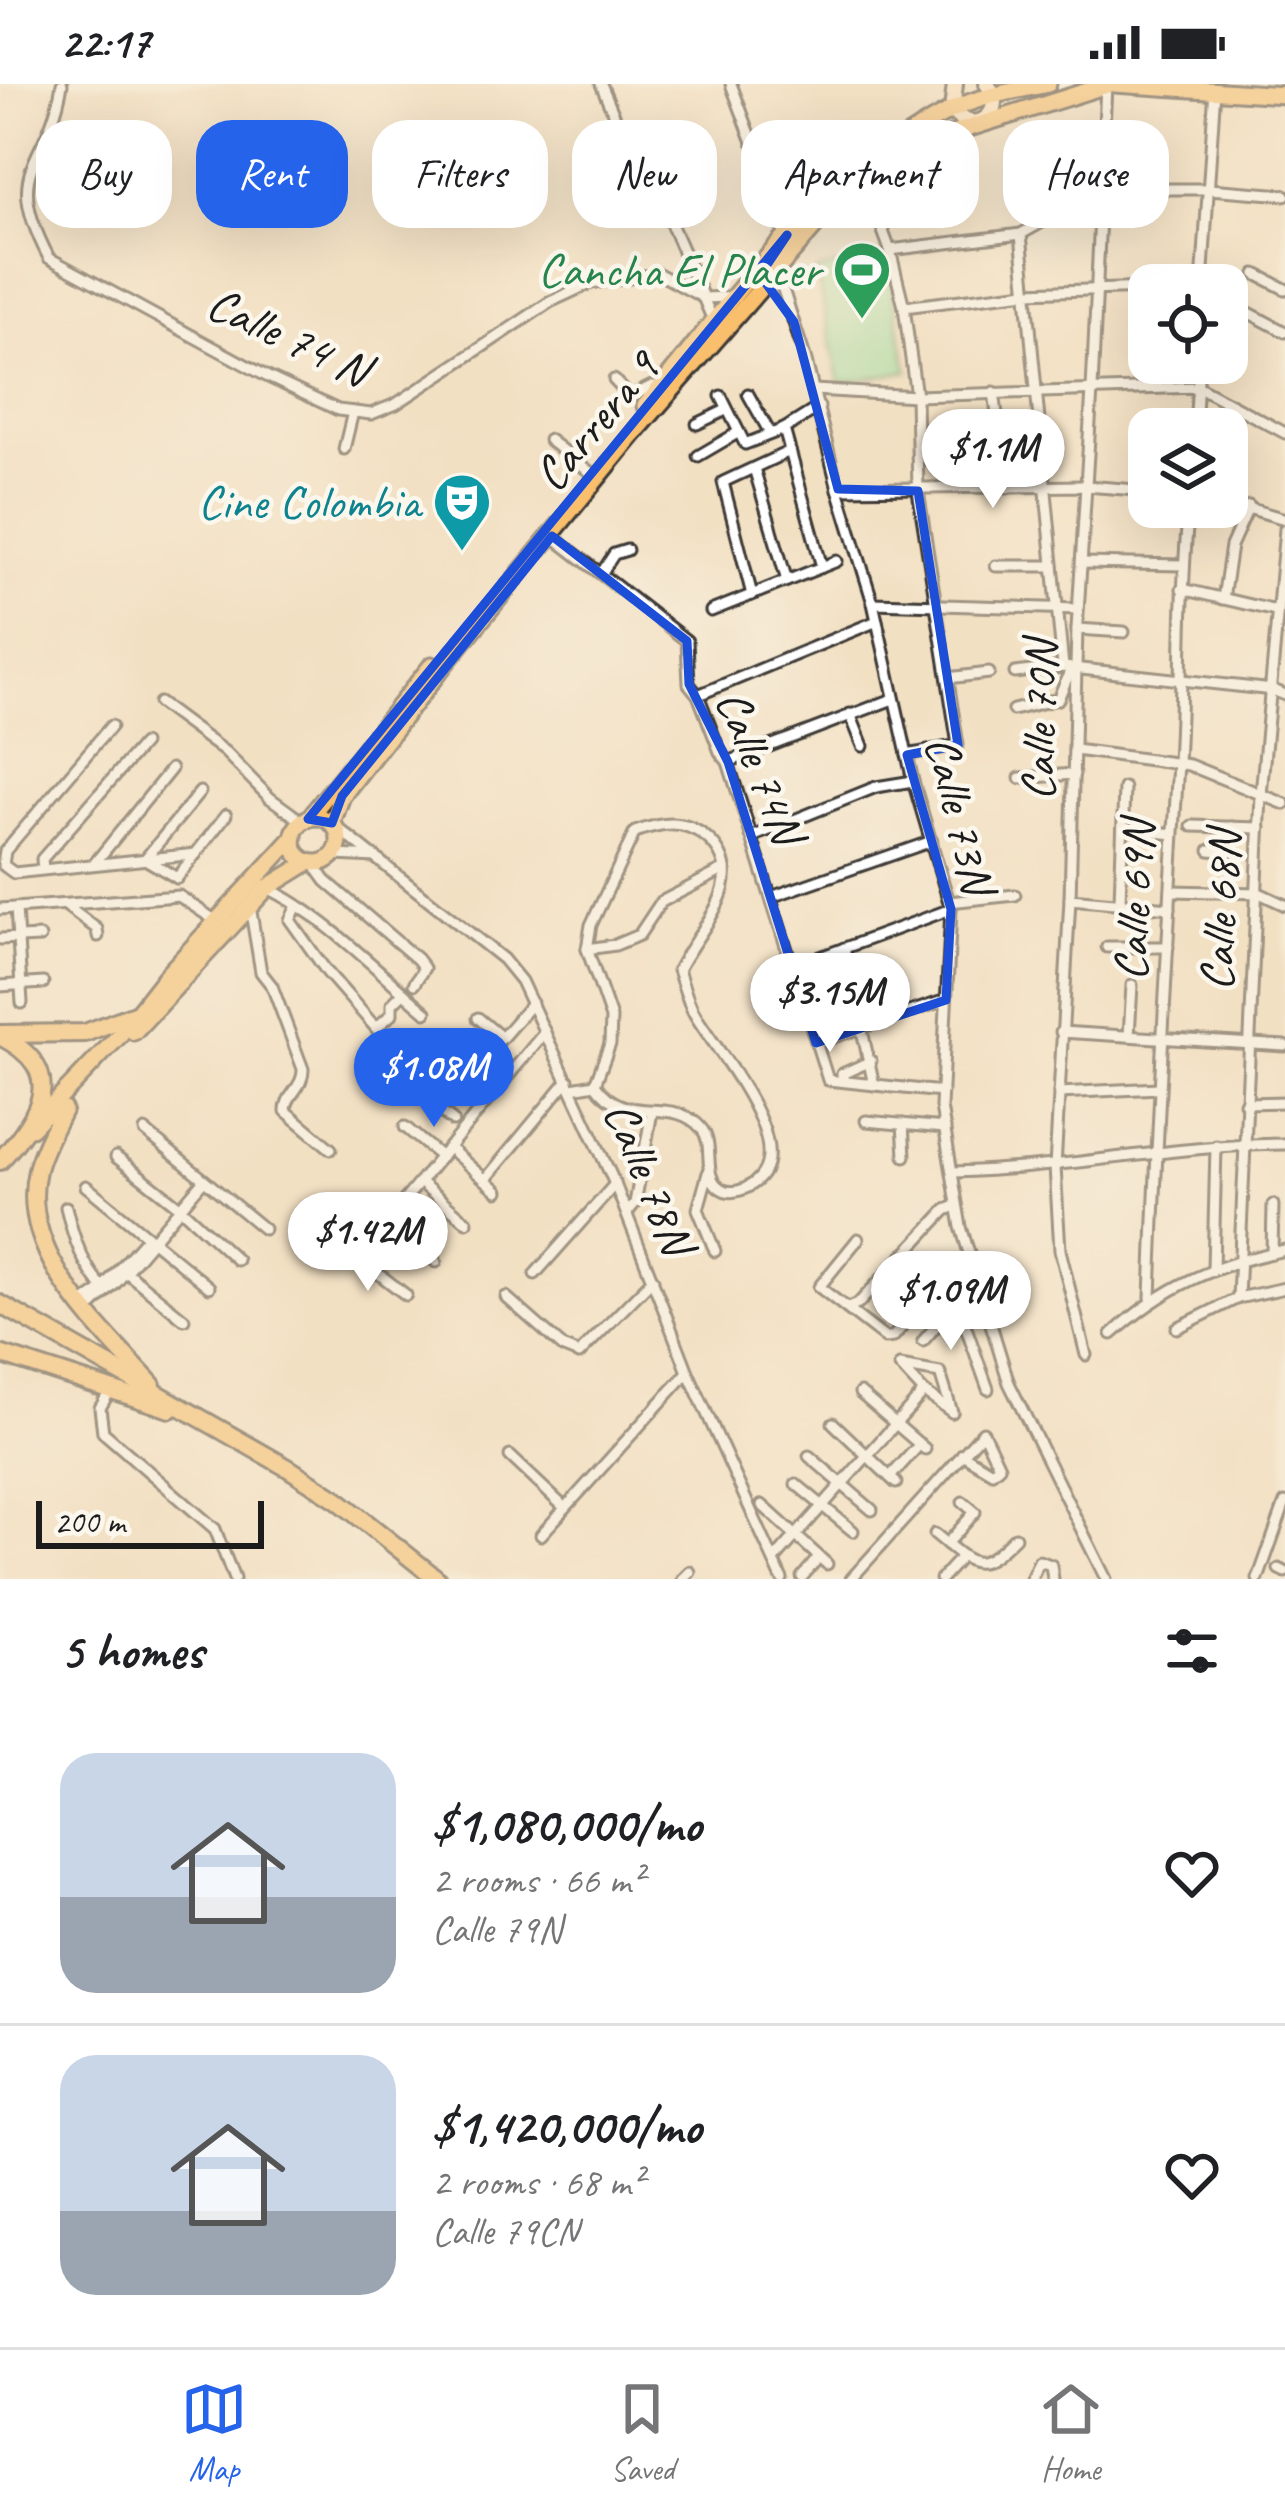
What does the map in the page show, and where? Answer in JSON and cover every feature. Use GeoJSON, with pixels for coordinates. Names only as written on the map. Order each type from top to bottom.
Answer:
{"type":"FeatureCollection","features":[{"type":"Feature","properties":{"kind":"highway"},"geometry":{"type":"LineString","coordinates":[[0,1035],[85,1033],[137,1013]]}},
{"type":"Feature","properties":{"kind":"highway"},"geometry":{"type":"LineString","coordinates":[[0,1035],[27,1052],[43,1080],[41,1101],[18,1140]]}},
{"type":"Feature","properties":{"kind":"highway"},"geometry":{"type":"LineString","coordinates":[[0,1176],[63,1110]]}},
{"type":"Feature","properties":{"kind":"highway"},"geometry":{"type":"LineString","coordinates":[[63,1110],[37,1171],[36,1215],[42,1240],[85,1307],[160,1395]]}},
{"type":"Feature","properties":{"kind":"highway","name":"Carrera 9"},"geometry":{"type":"LineString","coordinates":[[0,1161],[18,1140]]}},
{"type":"Feature","properties":{"kind":"highway"},"geometry":{"type":"LineString","coordinates":[[0,1304],[338,1500],[437,1579]]}},
{"type":"Feature","properties":{"kind":"highway"},"geometry":{"type":"LineString","coordinates":[[0,1354],[204,1420]]}},
{"type":"Feature","properties":{"kind":"main road","name":"Carrera 9"},"geometry":{"type":"LineString","coordinates":[[18,1140],[302,826],[712,318],[787,235],[842,181],[952,110],[991,90],[1048,84]]}},
{"type":"Feature","properties":{"kind":"main road","name":"Carrera 9"},"geometry":{"type":"LineString","coordinates":[[979,123],[1110,84],[1285,95]]}},
{"type":"Feature","properties":{"kind":"main road"},"geometry":{"type":"LineString","coordinates":[[1272,84],[1285,86]]}},
{"type":"Feature","properties":{"kind":"main road","name":"Carrera 9"},"geometry":{"type":"LineString","coordinates":[[333,824],[342,796],[552,536],[812,228]]}},
{"type":"Feature","properties":{"kind":"main road"},"geometry":{"type":"LineString","coordinates":[[770,274],[765,270],[787,235]]}},
{"type":"Feature","properties":{"kind":"main road"},"geometry":{"type":"LineString","coordinates":[[63,1110],[267,888],[335,855],[339,834],[325,819],[302,826],[295,849],[311,863]]}},
{"type":"Feature","properties":{"kind":"street","name":"Calle 74 N"},"geometry":{"type":"LineString","coordinates":[[62,84],[23,176],[21,202],[27,224],[49,258],[338,410],[371,414],[396,404],[550,302],[591,284],[659,274],[704,298],[730,297]]}},
{"type":"Feature","properties":{"kind":"street"},"geometry":{"type":"LineString","coordinates":[[602,84],[622,136],[662,202],[712,318]]}},
{"type":"Feature","properties":{"kind":"street"},"geometry":{"type":"LineString","coordinates":[[731,84],[745,120]]}},
{"type":"Feature","properties":{"kind":"street","name":"Calle 70N"},"geometry":{"type":"LineString","coordinates":[[1107,120],[1110,84]]}},
{"type":"Feature","properties":{"kind":"street"},"geometry":{"type":"LineString","coordinates":[[956,85],[950,99],[952,110],[968,124],[982,122],[995,108],[991,90]]}},
{"type":"Feature","properties":{"kind":"street"},"geometry":{"type":"LineString","coordinates":[[1204,264],[1215,88]]}},
{"type":"Feature","properties":{"kind":"street"},"geometry":{"type":"LineString","coordinates":[[1169,189],[1285,195]]}},
{"type":"Feature","properties":{"kind":"street"},"geometry":{"type":"LineString","coordinates":[[782,228],[787,235]]}},
{"type":"Feature","properties":{"kind":"street"},"geometry":{"type":"LineString","coordinates":[[882,228],[904,307],[916,396],[918,490],[958,746],[908,755]]}},
{"type":"Feature","properties":{"kind":"street"},"geometry":{"type":"LineString","coordinates":[[890,250],[1021,234],[1032,228]]}},
{"type":"Feature","properties":{"kind":"street","name":"Calle 70N"},"geometry":{"type":"LineString","coordinates":[[1086,1355],[1060,1250],[1054,1167],[1075,750],[1070,668],[1082,563],[1099,228]]}},
{"type":"Feature","properties":{"kind":"street"},"geometry":{"type":"LineString","coordinates":[[1013,710],[1058,699],[1070,668],[1053,566],[1021,234]]}},
{"type":"Feature","properties":{"kind":"street"},"geometry":{"type":"LineString","coordinates":[[770,274],[794,322]]}},
{"type":"Feature","properties":{"kind":"street","name":"Calle 73N"},"geometry":{"type":"LineString","coordinates":[[770,274],[794,322],[819,407],[838,490],[873,603],[913,781],[950,905],[942,1092],[956,1206],[1018,1402],[1106,1579]]}},
{"type":"Feature","properties":{"kind":"street"},"geometry":{"type":"LineString","coordinates":[[1256,274],[1285,289]]}},
{"type":"Feature","properties":{"kind":"street"},"geometry":{"type":"LineString","coordinates":[[904,307],[1026,292],[1128,288]]}},
{"type":"Feature","properties":{"kind":"street"},"geometry":{"type":"LineString","coordinates":[[1248,312],[1285,332]]}},
{"type":"Feature","properties":{"kind":"street"},"geometry":{"type":"LineString","coordinates":[[614,380],[630,398],[661,386]]}},
{"type":"Feature","properties":{"kind":"street"},"geometry":{"type":"LineString","coordinates":[[1198,408],[1199,387]]}},
{"type":"Feature","properties":{"kind":"street"},"geometry":{"type":"LineString","coordinates":[[814,391],[916,396],[1199,387],[1285,433]]}},
{"type":"Feature","properties":{"kind":"street"},"geometry":{"type":"LineString","coordinates":[[994,392],[1007,488]]}},
{"type":"Feature","properties":{"kind":"street"},"geometry":{"type":"LineString","coordinates":[[748,394],[770,433]]}},
{"type":"Feature","properties":{"kind":"street"},"geometry":{"type":"LineString","coordinates":[[721,396],[745,444],[784,429],[819,407]]}},
{"type":"Feature","properties":{"kind":"street"},"geometry":{"type":"LineString","coordinates":[[697,424],[726,410]]}},
{"type":"Feature","properties":{"kind":"street"},"geometry":{"type":"LineString","coordinates":[[344,449],[353,412]]}},
{"type":"Feature","properties":{"kind":"street"},"geometry":{"type":"LineString","coordinates":[[784,429],[822,567]]}},
{"type":"Feature","properties":{"kind":"street"},"geometry":{"type":"LineString","coordinates":[[698,456],[739,432]]}},
{"type":"Feature","properties":{"kind":"street"},"geometry":{"type":"LineString","coordinates":[[549,440],[590,472]]}},
{"type":"Feature","properties":{"kind":"street"},"geometry":{"type":"LineString","coordinates":[[752,595],[723,482],[790,451]]}},
{"type":"Feature","properties":{"kind":"street"},"geometry":{"type":"LineString","coordinates":[[754,468],[787,581]]}},
{"type":"Feature","properties":{"kind":"street"},"geometry":{"type":"LineString","coordinates":[[838,490],[1128,489]]}},
{"type":"Feature","properties":{"kind":"street"},"geometry":{"type":"LineString","coordinates":[[1222,598],[1231,546],[1249,506],[1285,524]]}},
{"type":"Feature","properties":{"kind":"street","name":"Calle 68N"},"geometry":{"type":"LineString","coordinates":[[1238,1298],[1261,795],[1285,524]]}},
{"type":"Feature","properties":{"kind":"street","name":"Calle 69N"},"geometry":{"type":"LineString","coordinates":[[1151,1298],[1187,528]]}},
{"type":"Feature","properties":{"kind":"street","name":"Calle 74N"},"geometry":{"type":"LineString","coordinates":[[552,536],[687,641],[688,684],[698,694],[728,762],[828,1080],[844,1081]]}},
{"type":"Feature","properties":{"kind":"street"},"geometry":{"type":"LineString","coordinates":[[601,574],[614,554],[627,550]]}},
{"type":"Feature","properties":{"kind":"street"},"geometry":{"type":"LineString","coordinates":[[711,611],[838,561]]}},
{"type":"Feature","properties":{"kind":"street"},"geometry":{"type":"LineString","coordinates":[[1082,563],[1183,566]]}},
{"type":"Feature","properties":{"kind":"street"},"geometry":{"type":"LineString","coordinates":[[996,566],[1053,566]]}},
{"type":"Feature","properties":{"kind":"street"},"geometry":{"type":"LineString","coordinates":[[1183,590],[1276,611]]}},
{"type":"Feature","properties":{"kind":"street"},"geometry":{"type":"LineString","coordinates":[[873,603],[1078,609]]}},
{"type":"Feature","properties":{"kind":"street"},"geometry":{"type":"LineString","coordinates":[[698,694],[877,621]]}},
{"type":"Feature","properties":{"kind":"street"},"geometry":{"type":"LineString","coordinates":[[1274,628],[1285,636]]}},
{"type":"Feature","properties":{"kind":"street"},"geometry":{"type":"LineString","coordinates":[[1077,629],[1124,632]]}},
{"type":"Feature","properties":{"kind":"street"},"geometry":{"type":"LineString","coordinates":[[1015,673],[1070,668],[1285,695]]}},
{"type":"Feature","properties":{"kind":"street"},"geometry":{"type":"LineString","coordinates":[[948,678],[989,673]]}},
{"type":"Feature","properties":{"kind":"street"},"geometry":{"type":"LineString","coordinates":[[728,762],[893,699]]}},
{"type":"Feature","properties":{"kind":"street"},"geometry":{"type":"LineString","coordinates":[[159,703],[225,752],[302,826]]}},
{"type":"Feature","properties":{"kind":"street"},"geometry":{"type":"LineString","coordinates":[[850,714],[863,746]]}},
{"type":"Feature","properties":{"kind":"street"},"geometry":{"type":"LineString","coordinates":[[1269,722],[1285,728]]}},
{"type":"Feature","properties":{"kind":"street"},"geometry":{"type":"LineString","coordinates":[[111,725],[2,860],[7,870],[196,854]]}},
{"type":"Feature","properties":{"kind":"street"},"geometry":{"type":"LineString","coordinates":[[43,869],[42,859],[143,744]]}},
{"type":"Feature","properties":{"kind":"street"},"geometry":{"type":"LineString","coordinates":[[1075,750],[1178,764],[1285,804]]}},
{"type":"Feature","properties":{"kind":"street"},"geometry":{"type":"LineString","coordinates":[[94,864],[171,769]]}},
{"type":"Feature","properties":{"kind":"street"},"geometry":{"type":"LineString","coordinates":[[1020,778],[1074,774]]}},
{"type":"Feature","properties":{"kind":"street"},"geometry":{"type":"LineString","coordinates":[[752,837],[877,787],[913,781]]}},
{"type":"Feature","properties":{"kind":"street"},"geometry":{"type":"LineString","coordinates":[[1120,901],[1124,788]]}},
{"type":"Feature","properties":{"kind":"street"},"geometry":{"type":"LineString","coordinates":[[145,859],[200,792]]}},
{"type":"Feature","properties":{"kind":"street"},"geometry":{"type":"LineString","coordinates":[[177,878],[226,815]]}},
{"type":"Feature","properties":{"kind":"street"},"geometry":{"type":"LineString","coordinates":[[486,1179],[570,1084],[595,1084],[612,1103],[679,1114],[697,1123],[710,1148],[712,1180],[721,1190],[733,1193],[760,1179],[770,1150],[763,1119],[693,1010],[678,970],[692,941],[717,910],[728,876],[717,847],[697,830],[666,821],[635,832],[591,925],[587,949],[611,1018],[610,1044],[595,1084]]}},
{"type":"Feature","properties":{"kind":"street","name":"Calle 78N"},"geometry":{"type":"LineString","coordinates":[[333,824],[503,959],[521,981],[615,1184],[688,1372],[782,1579]]}},
{"type":"Feature","properties":{"kind":"street"},"geometry":{"type":"LineString","coordinates":[[1192,826],[1260,828]]}},
{"type":"Feature","properties":{"kind":"street"},"geometry":{"type":"LineString","coordinates":[[1210,850],[1228,852],[1232,827]]}},
{"type":"Feature","properties":{"kind":"street"},"geometry":{"type":"LineString","coordinates":[[1123,828],[1173,834]]}},
{"type":"Feature","properties":{"kind":"street"},"geometry":{"type":"LineString","coordinates":[[771,897],[932,841]]}},
{"type":"Feature","properties":{"kind":"street"},"geometry":{"type":"LineString","coordinates":[[178,855],[179,896]]}},
{"type":"Feature","properties":{"kind":"street"},"geometry":{"type":"LineString","coordinates":[[335,855],[376,856]]}},
{"type":"Feature","properties":{"kind":"street"},"geometry":{"type":"LineString","coordinates":[[145,859],[177,878]]}},
{"type":"Feature","properties":{"kind":"street"},"geometry":{"type":"LineString","coordinates":[[311,863],[424,968],[414,984]]}},
{"type":"Feature","properties":{"kind":"street"},"geometry":{"type":"LineString","coordinates":[[587,949],[639,935],[661,902],[725,869]]}},
{"type":"Feature","properties":{"kind":"street"},"geometry":{"type":"LineString","coordinates":[[267,888],[297,906],[426,1012]]}},
{"type":"Feature","properties":{"kind":"street"},"geometry":{"type":"LineString","coordinates":[[1171,891],[1259,893],[1285,905]]}},
{"type":"Feature","properties":{"kind":"street"},"geometry":{"type":"LineString","coordinates":[[793,967],[950,905],[1015,895]]}},
{"type":"Feature","properties":{"kind":"street"},"geometry":{"type":"LineString","coordinates":[[0,909],[179,896],[216,921]]}},
{"type":"Feature","properties":{"kind":"street"},"geometry":{"type":"LineString","coordinates":[[1070,898],[1170,908]]}},
{"type":"Feature","properties":{"kind":"street"},"geometry":{"type":"LineString","coordinates":[[65,905],[97,928],[98,936]]}},
{"type":"Feature","properties":{"kind":"street"},"geometry":{"type":"LineString","coordinates":[[250,906],[261,972],[272,986],[303,1069],[304,1078],[286,1111],[331,1149]]}},
{"type":"Feature","properties":{"kind":"street"},"geometry":{"type":"LineString","coordinates":[[297,906],[290,920],[327,972],[408,1066]]}},
{"type":"Feature","properties":{"kind":"street"},"geometry":{"type":"LineString","coordinates":[[16,908],[22,1003]]}},
{"type":"Feature","properties":{"kind":"street"},"geometry":{"type":"LineString","coordinates":[[0,940],[40,937]]}},
{"type":"Feature","properties":{"kind":"street"},"geometry":{"type":"LineString","coordinates":[[1107,947],[1168,947]]}},
{"type":"Feature","properties":{"kind":"street"},"geometry":{"type":"LineString","coordinates":[[844,948],[874,1084]]}},
{"type":"Feature","properties":{"kind":"street"},"geometry":{"type":"LineString","coordinates":[[0,986],[43,983]]}},
{"type":"Feature","properties":{"kind":"street"},"geometry":{"type":"LineString","coordinates":[[1129,1036],[1132,986]]}},
{"type":"Feature","properties":{"kind":"street"},"geometry":{"type":"LineString","coordinates":[[376,1028],[392,1014],[392,1004],[403,993]]}},
{"type":"Feature","properties":{"kind":"street"},"geometry":{"type":"LineString","coordinates":[[816,1043],[946,1000]]}},
{"type":"Feature","properties":{"kind":"street"},"geometry":{"type":"LineString","coordinates":[[439,1111],[532,1003]]}},
{"type":"Feature","properties":{"kind":"street"},"geometry":{"type":"LineString","coordinates":[[478,1018],[502,1038]]}},
{"type":"Feature","properties":{"kind":"street"},"geometry":{"type":"LineString","coordinates":[[406,1295],[357,1258],[545,1032]]}},
{"type":"Feature","properties":{"kind":"street"},"geometry":{"type":"LineString","coordinates":[[1061,1032],[1284,1043]]}},
{"type":"Feature","properties":{"kind":"street"},"geometry":{"type":"LineString","coordinates":[[448,1052],[472,1073]]}},
{"type":"Feature","properties":{"kind":"street"},"geometry":{"type":"LineString","coordinates":[[871,1061],[842,1074],[844,1081],[942,1092]]}},
{"type":"Feature","properties":{"kind":"street"},"geometry":{"type":"LineString","coordinates":[[1059,1094],[1160,1088]]}},
{"type":"Feature","properties":{"kind":"street"},"geometry":{"type":"LineString","coordinates":[[420,1095],[453,1121]]}},
{"type":"Feature","properties":{"kind":"street"},"geometry":{"type":"LineString","coordinates":[[1245,1103],[1285,1102]]}},
{"type":"Feature","properties":{"kind":"street"},"geometry":{"type":"LineString","coordinates":[[627,1213],[634,1203],[652,1112]]}},
{"type":"Feature","properties":{"kind":"street"},"geometry":{"type":"LineString","coordinates":[[866,1121],[945,1128]]}},
{"type":"Feature","properties":{"kind":"street"},"geometry":{"type":"LineString","coordinates":[[903,1124],[905,1156]]}},
{"type":"Feature","properties":{"kind":"street"},"geometry":{"type":"LineString","coordinates":[[405,1127],[498,1191]]}},
{"type":"Feature","properties":{"kind":"street"},"geometry":{"type":"LineString","coordinates":[[145,1130],[264,1229]]}},
{"type":"Feature","properties":{"kind":"street"},"geometry":{"type":"LineString","coordinates":[[954,1172],[1054,1167],[1156,1150],[1285,1144]]}},
{"type":"Feature","properties":{"kind":"street"},"geometry":{"type":"LineString","coordinates":[[1213,1269],[1216,1146]]}},
{"type":"Feature","properties":{"kind":"street"},"geometry":{"type":"LineString","coordinates":[[116,1157],[237,1260]]}},
{"type":"Feature","properties":{"kind":"street"},"geometry":{"type":"LineString","coordinates":[[710,1168],[698,1209],[715,1251]]}},
{"type":"Feature","properties":{"kind":"street"},"geometry":{"type":"LineString","coordinates":[[85,1307],[201,1179]]}},
{"type":"Feature","properties":{"kind":"street"},"geometry":{"type":"LineString","coordinates":[[420,1182],[467,1222]]}},
{"type":"Feature","properties":{"kind":"street"},"geometry":{"type":"LineString","coordinates":[[535,1274],[615,1184]]}},
{"type":"Feature","properties":{"kind":"street"},"geometry":{"type":"LineString","coordinates":[[86,1186],[209,1287]]}},
{"type":"Feature","properties":{"kind":"street"},"geometry":{"type":"LineString","coordinates":[[1272,1252],[1273,1205]]}},
{"type":"Feature","properties":{"kind":"street"},"geometry":{"type":"LineString","coordinates":[[848,1309],[946,1210],[956,1206]]}},
{"type":"Feature","properties":{"kind":"street"},"geometry":{"type":"LineString","coordinates":[[66,1207],[74,1244],[105,1290]]}},
{"type":"Feature","properties":{"kind":"street"},"geometry":{"type":"LineString","coordinates":[[339,1211],[372,1239]]}},
{"type":"Feature","properties":{"kind":"street"},"geometry":{"type":"LineString","coordinates":[[387,1222],[436,1262]]}},
{"type":"Feature","properties":{"kind":"street"},"geometry":{"type":"LineString","coordinates":[[858,1238],[819,1287],[890,1339],[946,1277]]}},
{"type":"Feature","properties":{"kind":"street"},"geometry":{"type":"LineString","coordinates":[[1112,1334],[1151,1298],[1213,1269],[1285,1250]]}},
{"type":"Feature","properties":{"kind":"street"},"geometry":{"type":"LineString","coordinates":[[123,1270],[184,1319]]}},
{"type":"Feature","properties":{"kind":"street"},"geometry":{"type":"LineString","coordinates":[[506,1297],[564,1348],[579,1354],[653,1279]]}},
{"type":"Feature","properties":{"kind":"street"},"geometry":{"type":"LineString","coordinates":[[1177,1328],[1238,1298],[1285,1288]]}},
{"type":"Feature","properties":{"kind":"street"},"geometry":{"type":"LineString","coordinates":[[930,1339],[957,1302],[980,1292]]}},
{"type":"Feature","properties":{"kind":"street"},"geometry":{"type":"LineString","coordinates":[[957,1302],[988,1389]]}},
{"type":"Feature","properties":{"kind":"street"},"geometry":{"type":"LineString","coordinates":[[900,1366],[940,1373],[954,1410],[950,1413],[924,1392],[900,1369],[900,1366]]}},
{"type":"Feature","properties":{"kind":"street"},"geometry":{"type":"LineString","coordinates":[[541,1535],[688,1372]]}},
{"type":"Feature","properties":{"kind":"street"},"geometry":{"type":"LineString","coordinates":[[111,1390],[100,1408],[103,1432],[215,1529],[234,1579]]}},
{"type":"Feature","properties":{"kind":"street"},"geometry":{"type":"LineString","coordinates":[[774,1560],[924,1392]]}},
{"type":"Feature","properties":{"kind":"street"},"geometry":{"type":"LineString","coordinates":[[833,1423],[893,1480],[922,1446],[860,1394]]}},
{"type":"Feature","properties":{"kind":"street"},"geometry":{"type":"LineString","coordinates":[[851,1579],[962,1454]]}},
{"type":"Feature","properties":{"kind":"street"},"geometry":{"type":"LineString","coordinates":[[510,1456],[565,1508]]}},
{"type":"Feature","properties":{"kind":"street"},"geometry":{"type":"LineString","coordinates":[[814,1460],[842,1484],[868,1507],[850,1528],[798,1485],[814,1460]]}},
{"type":"Feature","properties":{"kind":"street"},"geometry":{"type":"LineString","coordinates":[[947,1544],[975,1512],[963,1502]]}},
{"type":"Feature","properties":{"kind":"street"},"geometry":{"type":"LineString","coordinates":[[1258,1579],[1285,1503]]}},
{"type":"Feature","properties":{"kind":"street"},"geometry":{"type":"LineString","coordinates":[[761,1505],[823,1560],[802,1577]]}},
{"type":"Feature","properties":{"kind":"street"},"geometry":{"type":"LineString","coordinates":[[935,1534],[974,1563],[991,1562],[1014,1539],[1001,1530]]}},
{"type":"Feature","properties":{"kind":"street"},"geometry":{"type":"LineString","coordinates":[[940,1579],[962,1556]]}},
{"type":"Feature","properties":{"kind":"street"},"geometry":{"type":"LineString","coordinates":[[1031,1579],[1039,1562],[1051,1564],[1053,1579]]}},
{"type":"Feature","properties":{"kind":"highlighted area"},"geometry":{"type":"Polygon","coordinates":[[[787,235],[760,275],[794,322],[838,489],[918,491],[958,745],[907,755],[951,909],[946,1000],[816,1043],[728,762],[689,684],[687,641],[552,536],[342,796],[332,823],[308,819],[787,235]]]}},
{"type":"Feature","properties":{"kind":"green space","name":"Cancha El Placer"},"geometry":{"type":"Polygon","coordinates":[[[885,253],[908,371],[840,383],[816,271],[885,253]]]}},
{"type":"Feature","properties":{"kind":"place","name":"Cancha El Placer"},"geometry":{"type":"Point","coordinates":[862,321]}},
{"type":"Feature","properties":{"kind":"place","name":"Cine Colombia"},"geometry":{"type":"Point","coordinates":[462,553]}}]}
